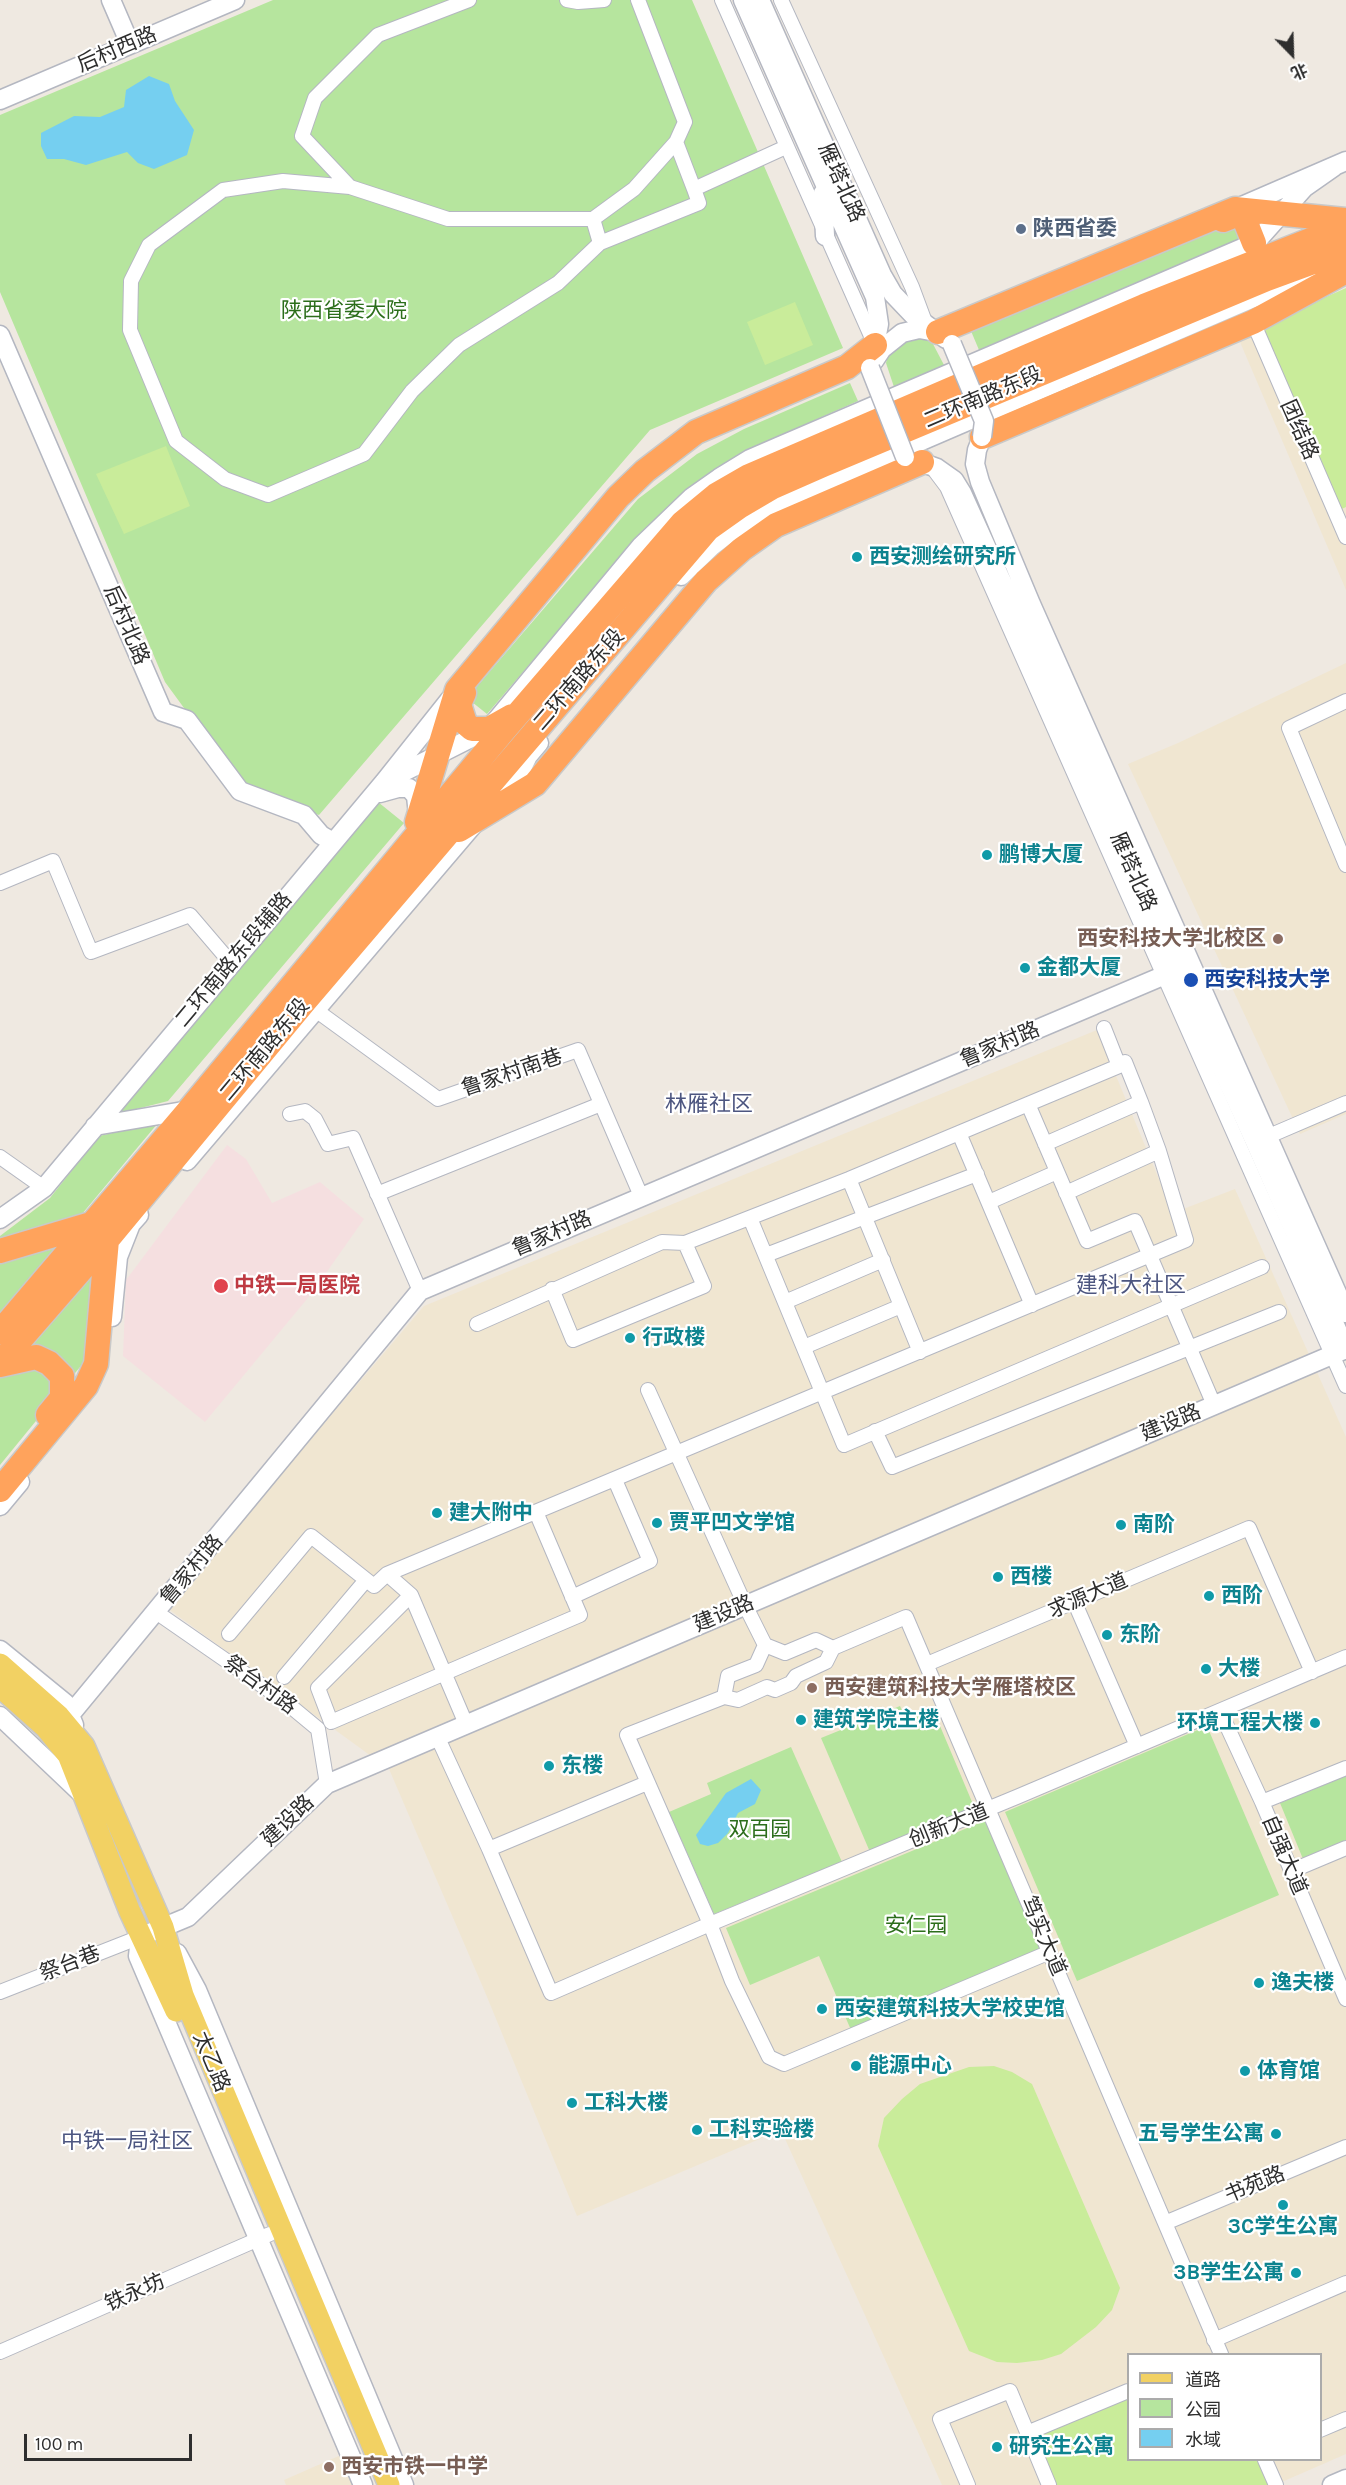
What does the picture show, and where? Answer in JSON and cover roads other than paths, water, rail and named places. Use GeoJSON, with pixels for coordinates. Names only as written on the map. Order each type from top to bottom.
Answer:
{"type":"FeatureCollection","features":[{"type":"Feature","properties":{"kind":"highway"},"geometry":{"type":"LineString","coordinates":[[938,333],[1235,209],[1346,220]]}},
{"type":"Feature","properties":{"kind":"highway"},"geometry":{"type":"LineString","coordinates":[[938,333],[969,328],[1233,216],[1241,216],[1254,243]]}},
{"type":"Feature","properties":{"kind":"highway","name":"二环南路东段"},"geometry":{"type":"LineString","coordinates":[[505,720],[682,523],[716,495],[749,476],[1144,306],[1346,226]]}},
{"type":"Feature","properties":{"kind":"highway","name":"二环南路东段"},"geometry":{"type":"LineString","coordinates":[[0,1332],[99,1232],[141,1198],[440,843],[517,764],[708,529],[773,487],[822,465],[1267,279],[1346,250]]}},
{"type":"Feature","properties":{"kind":"highway"},"geometry":{"type":"LineString","coordinates":[[982,437],[1253,322],[1346,271]]}},
{"type":"Feature","properties":{"kind":"highway"},"geometry":{"type":"LineString","coordinates":[[417,821],[457,690],[618,497],[645,471],[696,432],[872,356]]}},
{"type":"Feature","properties":{"kind":"highway"},"geometry":{"type":"LineString","coordinates":[[505,720],[472,729],[465,723],[459,704],[462,695],[623,504],[673,461],[719,431],[872,356]]}},
{"type":"Feature","properties":{"kind":"highway"},"geometry":{"type":"LineString","coordinates":[[517,764],[533,775],[691,584],[721,555],[769,521],[888,469],[919,462]]}},
{"type":"Feature","properties":{"kind":"highway"},"geometry":{"type":"LineString","coordinates":[[440,843],[535,784],[706,581],[742,549],[776,525],[919,462]]}},
{"type":"Feature","properties":{"kind":"highway"},"geometry":{"type":"LineString","coordinates":[[386,872],[395,849],[505,720]]}},
{"type":"Feature","properties":{"kind":"highway"},"geometry":{"type":"LineString","coordinates":[[0,1490],[86,1386],[96,1364],[99,1232],[189,1110],[386,872],[505,720]]}},
{"type":"Feature","properties":{"kind":"highway"},"geometry":{"type":"LineString","coordinates":[[0,1251],[99,1232]]}},
{"type":"Feature","properties":{"kind":"highway","name":"二环南路东段"},"geometry":{"type":"LineString","coordinates":[[0,1364],[99,1232]]}},
{"type":"Feature","properties":{"kind":"highway"},"geometry":{"type":"LineString","coordinates":[[0,1364],[36,1357],[49,1363],[62,1376],[62,1398],[0,1472]]}},
{"type":"Feature","properties":{"kind":"main road"},"geometry":{"type":"LineString","coordinates":[[111,0],[130,44]]}},
{"type":"Feature","properties":{"kind":"main road","name":"后村西路"},"geometry":{"type":"LineString","coordinates":[[0,99],[235,0]]}},
{"type":"Feature","properties":{"kind":"main road","name":"雁塔北路"},"geometry":{"type":"LineString","coordinates":[[743,0],[875,297],[879,324],[872,356]]}},
{"type":"Feature","properties":{"kind":"main road","name":"雁塔北路"},"geometry":{"type":"LineString","coordinates":[[760,0],[882,275],[893,294],[913,315],[938,333],[984,422],[975,464],[980,482],[1177,970],[1269,1136],[1346,1313]]}},
{"type":"Feature","properties":{"kind":"main road"},"geometry":{"type":"LineString","coordinates":[[1235,209],[1340,164]]}},
{"type":"Feature","properties":{"kind":"main road"},"geometry":{"type":"LineString","coordinates":[[1232,273],[1254,243],[1304,188],[1340,164]]}},
{"type":"Feature","properties":{"kind":"main road"},"geometry":{"type":"LineString","coordinates":[[822,182],[825,236]]}},
{"type":"Feature","properties":{"kind":"main road"},"geometry":{"type":"LineString","coordinates":[[384,782],[505,720],[641,546],[692,497],[719,478],[750,459],[1254,243]]}},
{"type":"Feature","properties":{"kind":"main road"},"geometry":{"type":"LineString","coordinates":[[131,1224],[317,1011],[478,819],[517,764],[528,756],[679,579],[712,546],[753,516],[775,504],[1251,299],[1346,264]]}},
{"type":"Feature","properties":{"kind":"main road"},"geometry":{"type":"LineString","coordinates":[[919,462],[872,356],[902,333],[920,329],[938,333]]}},
{"type":"Feature","properties":{"kind":"main road","name":"后村北路"},"geometry":{"type":"LineString","coordinates":[[0,335],[164,712],[187,720],[240,791],[304,816],[321,835],[333,842]]}},
{"type":"Feature","properties":{"kind":"main road","name":"雁塔北路"},"geometry":{"type":"LineString","coordinates":[[919,462],[954,480],[962,494],[1255,1142],[1342,1351]]}},
{"type":"Feature","properties":{"kind":"main road","name":"二环南路东段辅路"},"geometry":{"type":"LineString","coordinates":[[0,1219],[44,1188],[371,798],[457,690]]}},
{"type":"Feature","properties":{"kind":"main road"},"geometry":{"type":"LineString","coordinates":[[371,798],[387,791],[409,788],[416,795],[417,821]]}},
{"type":"Feature","properties":{"kind":"main road","name":"鲁家村路"},"geometry":{"type":"LineString","coordinates":[[70,1715],[420,1291],[1177,970]]}},
{"type":"Feature","properties":{"kind":"main road"},"geometry":{"type":"LineString","coordinates":[[95,1126],[189,1110]]}},
{"type":"Feature","properties":{"kind":"main road"},"geometry":{"type":"LineString","coordinates":[[0,1506],[90,1400],[106,1370],[118,1257],[141,1198]]}},
{"type":"Feature","properties":{"kind":"main road","name":"建设路"},"geometry":{"type":"LineString","coordinates":[[140,1937],[188,1917],[327,1784],[1342,1351]]}},
{"type":"Feature","properties":{"kind":"main road"},"geometry":{"type":"LineString","coordinates":[[0,1650],[65,1703],[84,1746]]}},
{"type":"Feature","properties":{"kind":"main road","name":"太乙路"},"geometry":{"type":"LineString","coordinates":[[0,1664],[68,1755],[140,1937],[169,1994],[264,2236],[376,2485]]}},
{"type":"Feature","properties":{"kind":"main road","name":"太乙路"},"geometry":{"type":"LineString","coordinates":[[0,1687],[24,1696],[59,1716],[84,1746],[163,1927],[183,1995],[389,2485]]}},
{"type":"Feature","properties":{"kind":"main road"},"geometry":{"type":"LineString","coordinates":[[0,1716],[82,1794]]}},
{"type":"Feature","properties":{"kind":"main road"},"geometry":{"type":"LineString","coordinates":[[163,1927],[197,1990],[404,2485]]}},
{"type":"Feature","properties":{"kind":"main road"},"geometry":{"type":"LineString","coordinates":[[264,2236],[363,2485]]}},
{"type":"Feature","properties":{"kind":"main road"},"geometry":{"type":"LineString","coordinates":[[1332,2485],[1346,2479]]}},
{"type":"Feature","properties":{"kind":"street"},"geometry":{"type":"LineString","coordinates":[[350,187],[302,136],[315,98],[378,35],[469,0]]}},
{"type":"Feature","properties":{"kind":"street"},"geometry":{"type":"LineString","coordinates":[[567,0],[578,2],[604,0]]}},
{"type":"Feature","properties":{"kind":"street"},"geometry":{"type":"LineString","coordinates":[[638,0],[684,122],[676,142],[634,189],[593,219],[448,219],[350,187],[283,181],[223,190],[149,245],[131,281],[130,330],[176,441],[225,479],[268,495],[364,454],[412,392],[459,345],[558,283],[600,243],[699,203],[676,142]]}},
{"type":"Feature","properties":{"kind":"street"},"geometry":{"type":"LineString","coordinates":[[722,0],[825,236],[872,356]]}},
{"type":"Feature","properties":{"kind":"street"},"geometry":{"type":"LineString","coordinates":[[781,0],[912,287],[938,333]]}},
{"type":"Feature","properties":{"kind":"street"},"geometry":{"type":"LineString","coordinates":[[694,189],[786,147]]}},
{"type":"Feature","properties":{"kind":"street"},"geometry":{"type":"LineString","coordinates":[[593,219],[600,243]]}},
{"type":"Feature","properties":{"kind":"street","name":"团结路"},"geometry":{"type":"LineString","coordinates":[[1253,322],[1346,537]]}},
{"type":"Feature","properties":{"kind":"street"},"geometry":{"type":"LineString","coordinates":[[1346,701],[1289,728],[1346,865]]}},
{"type":"Feature","properties":{"kind":"street"},"geometry":{"type":"LineString","coordinates":[[0,883],[52,861],[91,952],[190,915],[231,963]]}},
{"type":"Feature","properties":{"kind":"street","name":"鲁家村南巷"},"geometry":{"type":"LineString","coordinates":[[317,1011],[438,1099],[578,1050],[641,1196]]}},
{"type":"Feature","properties":{"kind":"street"},"geometry":{"type":"LineString","coordinates":[[1104,1028],[1119,1066]]}},
{"type":"Feature","properties":{"kind":"street"},"geometry":{"type":"LineString","coordinates":[[229,1634],[311,1536],[374,1586],[387,1574],[1186,1240],[1159,1151],[1125,1062],[849,1179],[750,1218],[685,1243],[662,1242],[477,1324]]}},
{"type":"Feature","properties":{"kind":"street"},"geometry":{"type":"LineString","coordinates":[[1045,1144],[1141,1102]]}},
{"type":"Feature","properties":{"kind":"street"},"geometry":{"type":"LineString","coordinates":[[1269,1136],[1346,1103]]}},
{"type":"Feature","properties":{"kind":"street"},"geometry":{"type":"LineString","coordinates":[[377,1194],[601,1104]]}},
{"type":"Feature","properties":{"kind":"street"},"geometry":{"type":"LineString","coordinates":[[1028,1104],[1087,1241],[1135,1221],[1214,1405]]}},
{"type":"Feature","properties":{"kind":"street"},"geometry":{"type":"LineString","coordinates":[[290,1114],[305,1111],[315,1119],[328,1144],[353,1138],[420,1291]]}},
{"type":"Feature","properties":{"kind":"street"},"geometry":{"type":"LineString","coordinates":[[959,1133],[1032,1305]]}},
{"type":"Feature","properties":{"kind":"street"},"geometry":{"type":"LineString","coordinates":[[1066,1193],[1159,1151]]}},
{"type":"Feature","properties":{"kind":"street"},"geometry":{"type":"LineString","coordinates":[[0,1157],[44,1188]]}},
{"type":"Feature","properties":{"kind":"street"},"geometry":{"type":"LineString","coordinates":[[989,1202],[1057,1172]]}},
{"type":"Feature","properties":{"kind":"street"},"geometry":{"type":"LineString","coordinates":[[766,1255],[864,1215],[977,1174]]}},
{"type":"Feature","properties":{"kind":"street"},"geometry":{"type":"LineString","coordinates":[[849,1179],[920,1352]]}},
{"type":"Feature","properties":{"kind":"street"},"geometry":{"type":"LineString","coordinates":[[750,1218],[844,1445],[1262,1267]]}},
{"type":"Feature","properties":{"kind":"street"},"geometry":{"type":"LineString","coordinates":[[552,1289],[573,1340],[704,1286],[685,1243]]}},
{"type":"Feature","properties":{"kind":"street"},"geometry":{"type":"LineString","coordinates":[[786,1302],[882,1260]]}},
{"type":"Feature","properties":{"kind":"street"},"geometry":{"type":"LineString","coordinates":[[804,1347],[901,1306]]}},
{"type":"Feature","properties":{"kind":"street"},"geometry":{"type":"LineString","coordinates":[[875,1431],[892,1467],[1279,1312]]}},
{"type":"Feature","properties":{"kind":"street"},"geometry":{"type":"LineString","coordinates":[[1342,1351],[1346,1386]]}},
{"type":"Feature","properties":{"kind":"street"},"geometry":{"type":"LineString","coordinates":[[648,1390],[765,1645],[785,1653],[796,1676]]}},
{"type":"Feature","properties":{"kind":"street"},"geometry":{"type":"LineString","coordinates":[[572,1597],[650,1561],[615,1480]]}},
{"type":"Feature","properties":{"kind":"street"},"geometry":{"type":"LineString","coordinates":[[411,1595],[318,1688],[332,1722],[580,1615],[536,1512]]}},
{"type":"Feature","properties":{"kind":"street","name":"求源大道"},"geometry":{"type":"LineString","coordinates":[[927,1664],[1249,1528],[1312,1672]]}},
{"type":"Feature","properties":{"kind":"street"},"geometry":{"type":"LineString","coordinates":[[387,1574],[411,1595],[466,1724]]}},
{"type":"Feature","properties":{"kind":"street"},"geometry":{"type":"LineString","coordinates":[[284,1677],[366,1580]]}},
{"type":"Feature","properties":{"kind":"street"},"geometry":{"type":"LineString","coordinates":[[1074,1601],[1137,1746]]}},
{"type":"Feature","properties":{"kind":"street","name":"祭台村路"},"geometry":{"type":"LineString","coordinates":[[156,1612],[283,1700],[318,1729],[327,1784]]}},
{"type":"Feature","properties":{"kind":"street","name":"笃实大道"},"geometry":{"type":"LineString","coordinates":[[833,1648],[906,1617],[1218,2350]]}},
{"type":"Feature","properties":{"kind":"street"},"geometry":{"type":"LineString","coordinates":[[756,1665],[767,1687],[775,1690],[791,1683],[796,1676],[826,1662],[833,1648],[816,1640],[785,1653]]}},
{"type":"Feature","properties":{"kind":"street"},"geometry":{"type":"LineString","coordinates":[[724,1696],[728,1676],[756,1665],[765,1645]]}},
{"type":"Feature","properties":{"kind":"street","name":"创新大道"},"geometry":{"type":"LineString","coordinates":[[489,1849],[551,1994],[710,1924],[989,1809],[1346,1657]]}},
{"type":"Feature","properties":{"kind":"street"},"geometry":{"type":"LineString","coordinates":[[767,1687],[738,1700],[724,1696],[627,1736],[710,1924],[732,1981],[769,2057],[784,2064],[1050,1952]]}},
{"type":"Feature","properties":{"kind":"street","name":"自强大道"},"geometry":{"type":"LineString","coordinates":[[1220,1712],[1262,1802],[1346,1999]]}},
{"type":"Feature","properties":{"kind":"street"},"geometry":{"type":"LineString","coordinates":[[437,1736],[489,1849],[647,1783]]}},
{"type":"Feature","properties":{"kind":"street"},"geometry":{"type":"LineString","coordinates":[[1262,1802],[1346,1768]]}},
{"type":"Feature","properties":{"kind":"street"},"geometry":{"type":"LineString","coordinates":[[1291,1871],[1346,1848]]}},
{"type":"Feature","properties":{"kind":"street","name":"祭台巷"},"geometry":{"type":"LineString","coordinates":[[0,1992],[140,1937]]}},
{"type":"Feature","properties":{"kind":"street","name":"书苑路"},"geometry":{"type":"LineString","coordinates":[[1165,2223],[1346,2147]]}},
{"type":"Feature","properties":{"kind":"street","name":"铁永坊"},"geometry":{"type":"LineString","coordinates":[[0,2352],[264,2236]]}},
{"type":"Feature","properties":{"kind":"street"},"geometry":{"type":"LineString","coordinates":[[1218,2350],[1346,2283]]}},
{"type":"Feature","properties":{"kind":"street"},"geometry":{"type":"LineString","coordinates":[[968,2485],[940,2419],[1010,2391],[1049,2485]]}},
{"type":"Feature","properties":{"kind":"street"},"geometry":{"type":"LineString","coordinates":[[1027,2433],[1127,2391]]}},
{"type":"Feature","properties":{"kind":"street"},"geometry":{"type":"LineString","coordinates":[[1322,2429],[1346,2419]]}},
{"type":"Feature","properties":{"kind":"street"},"geometry":{"type":"LineString","coordinates":[[1265,2461],[1276,2485]]}},
{"type":"Feature","properties":{"kind":"water"},"geometry":{"type":"Polygon","coordinates":[[[149,76],[169,84],[175,101],[194,130],[187,155],[154,169],[138,163],[127,152],[86,165],[64,159],[47,159],[41,146],[41,133],[74,116],[100,117],[124,107],[126,90],[149,76]]]}},
{"type":"Feature","properties":{"kind":"water"},"geometry":{"type":"Polygon","coordinates":[[[751,1779],[761,1790],[755,1804],[738,1813],[728,1833],[718,1843],[708,1846],[700,1844],[696,1835],[726,1793],[751,1779]]]}},
{"type":"Feature","properties":{"kind":"place","name":"陕西省委"},"geometry":{"type":"Point","coordinates":[1021,229]}},
{"type":"Feature","properties":{"kind":"place","name":"西安测绘研究所"},"geometry":{"type":"Point","coordinates":[857,557]}},
{"type":"Feature","properties":{"kind":"place","name":"鹏博大厦"},"geometry":{"type":"Point","coordinates":[987,855]}},
{"type":"Feature","properties":{"kind":"place","name":"西安科技大学北校区"},"geometry":{"type":"Point","coordinates":[1278,939]}},
{"type":"Feature","properties":{"kind":"place","name":"金都大厦"},"geometry":{"type":"Point","coordinates":[1025,968]}},
{"type":"Feature","properties":{"kind":"place","name":"西安科技大学"},"geometry":{"type":"Point","coordinates":[1191,980]}},
{"type":"Feature","properties":{"kind":"place","name":"中铁一局医院"},"geometry":{"type":"Point","coordinates":[221,1286]}},
{"type":"Feature","properties":{"kind":"place","name":"行政楼"},"geometry":{"type":"Point","coordinates":[630,1338]}},
{"type":"Feature","properties":{"kind":"place","name":"建大附中"},"geometry":{"type":"Point","coordinates":[437,1513]}},
{"type":"Feature","properties":{"kind":"place","name":"贾平凹文学馆"},"geometry":{"type":"Point","coordinates":[657,1523]}},
{"type":"Feature","properties":{"kind":"place","name":"南阶"},"geometry":{"type":"Point","coordinates":[1121,1525]}},
{"type":"Feature","properties":{"kind":"place","name":"西楼"},"geometry":{"type":"Point","coordinates":[998,1577]}},
{"type":"Feature","properties":{"kind":"place","name":"西阶"},"geometry":{"type":"Point","coordinates":[1209,1596]}},
{"type":"Feature","properties":{"kind":"place","name":"东阶"},"geometry":{"type":"Point","coordinates":[1107,1635]}},
{"type":"Feature","properties":{"kind":"place","name":"大楼"},"geometry":{"type":"Point","coordinates":[1206,1669]}},
{"type":"Feature","properties":{"kind":"place","name":"西安建筑科技大学雁塔校区"},"geometry":{"type":"Point","coordinates":[812,1688]}},
{"type":"Feature","properties":{"kind":"place","name":"建筑学院主楼"},"geometry":{"type":"Point","coordinates":[801,1720]}},
{"type":"Feature","properties":{"kind":"place","name":"环境工程大楼"},"geometry":{"type":"Point","coordinates":[1315,1723]}},
{"type":"Feature","properties":{"kind":"place","name":"东楼"},"geometry":{"type":"Point","coordinates":[549,1766]}},
{"type":"Feature","properties":{"kind":"place","name":"逸夫楼"},"geometry":{"type":"Point","coordinates":[1259,1983]}},
{"type":"Feature","properties":{"kind":"place","name":"西安建筑科技大学校史馆"},"geometry":{"type":"Point","coordinates":[822,2009]}},
{"type":"Feature","properties":{"kind":"place","name":"能源中心"},"geometry":{"type":"Point","coordinates":[856,2066]}},
{"type":"Feature","properties":{"kind":"place","name":"体育馆"},"geometry":{"type":"Point","coordinates":[1245,2071]}},
{"type":"Feature","properties":{"kind":"place","name":"工科大楼"},"geometry":{"type":"Point","coordinates":[572,2103]}},
{"type":"Feature","properties":{"kind":"place","name":"工科实验楼"},"geometry":{"type":"Point","coordinates":[697,2130]}},
{"type":"Feature","properties":{"kind":"place","name":"五号学生公寓"},"geometry":{"type":"Point","coordinates":[1276,2134]}},
{"type":"Feature","properties":{"kind":"place","name":"3C学生公寓"},"geometry":{"type":"Point","coordinates":[1283,2205]}},
{"type":"Feature","properties":{"kind":"place","name":"3B学生公寓"},"geometry":{"type":"Point","coordinates":[1296,2273]}},
{"type":"Feature","properties":{"kind":"place","name":"研究生公寓"},"geometry":{"type":"Point","coordinates":[997,2447]}},
{"type":"Feature","properties":{"kind":"place","name":"西安市铁一中学"},"geometry":{"type":"Point","coordinates":[329,2467]}},
{"type":"Feature","properties":{"kind":"district","name":"林雁社区"},"geometry":{"type":"Point","coordinates":[709,1105]}},
{"type":"Feature","properties":{"kind":"district","name":"建科大社区"},"geometry":{"type":"Point","coordinates":[1131,1286]}},
{"type":"Feature","properties":{"kind":"district","name":"中铁一局社区"},"geometry":{"type":"Point","coordinates":[127,2142]}},
{"type":"Feature","properties":{"kind":"park label","name":"陕西省委大院"},"geometry":{"type":"Point","coordinates":[344,311]}},
{"type":"Feature","properties":{"kind":"park label","name":"双百园"},"geometry":{"type":"Point","coordinates":[760,1830]}},
{"type":"Feature","properties":{"kind":"park label","name":"安仁园"},"geometry":{"type":"Point","coordinates":[916,1926]}}]}
